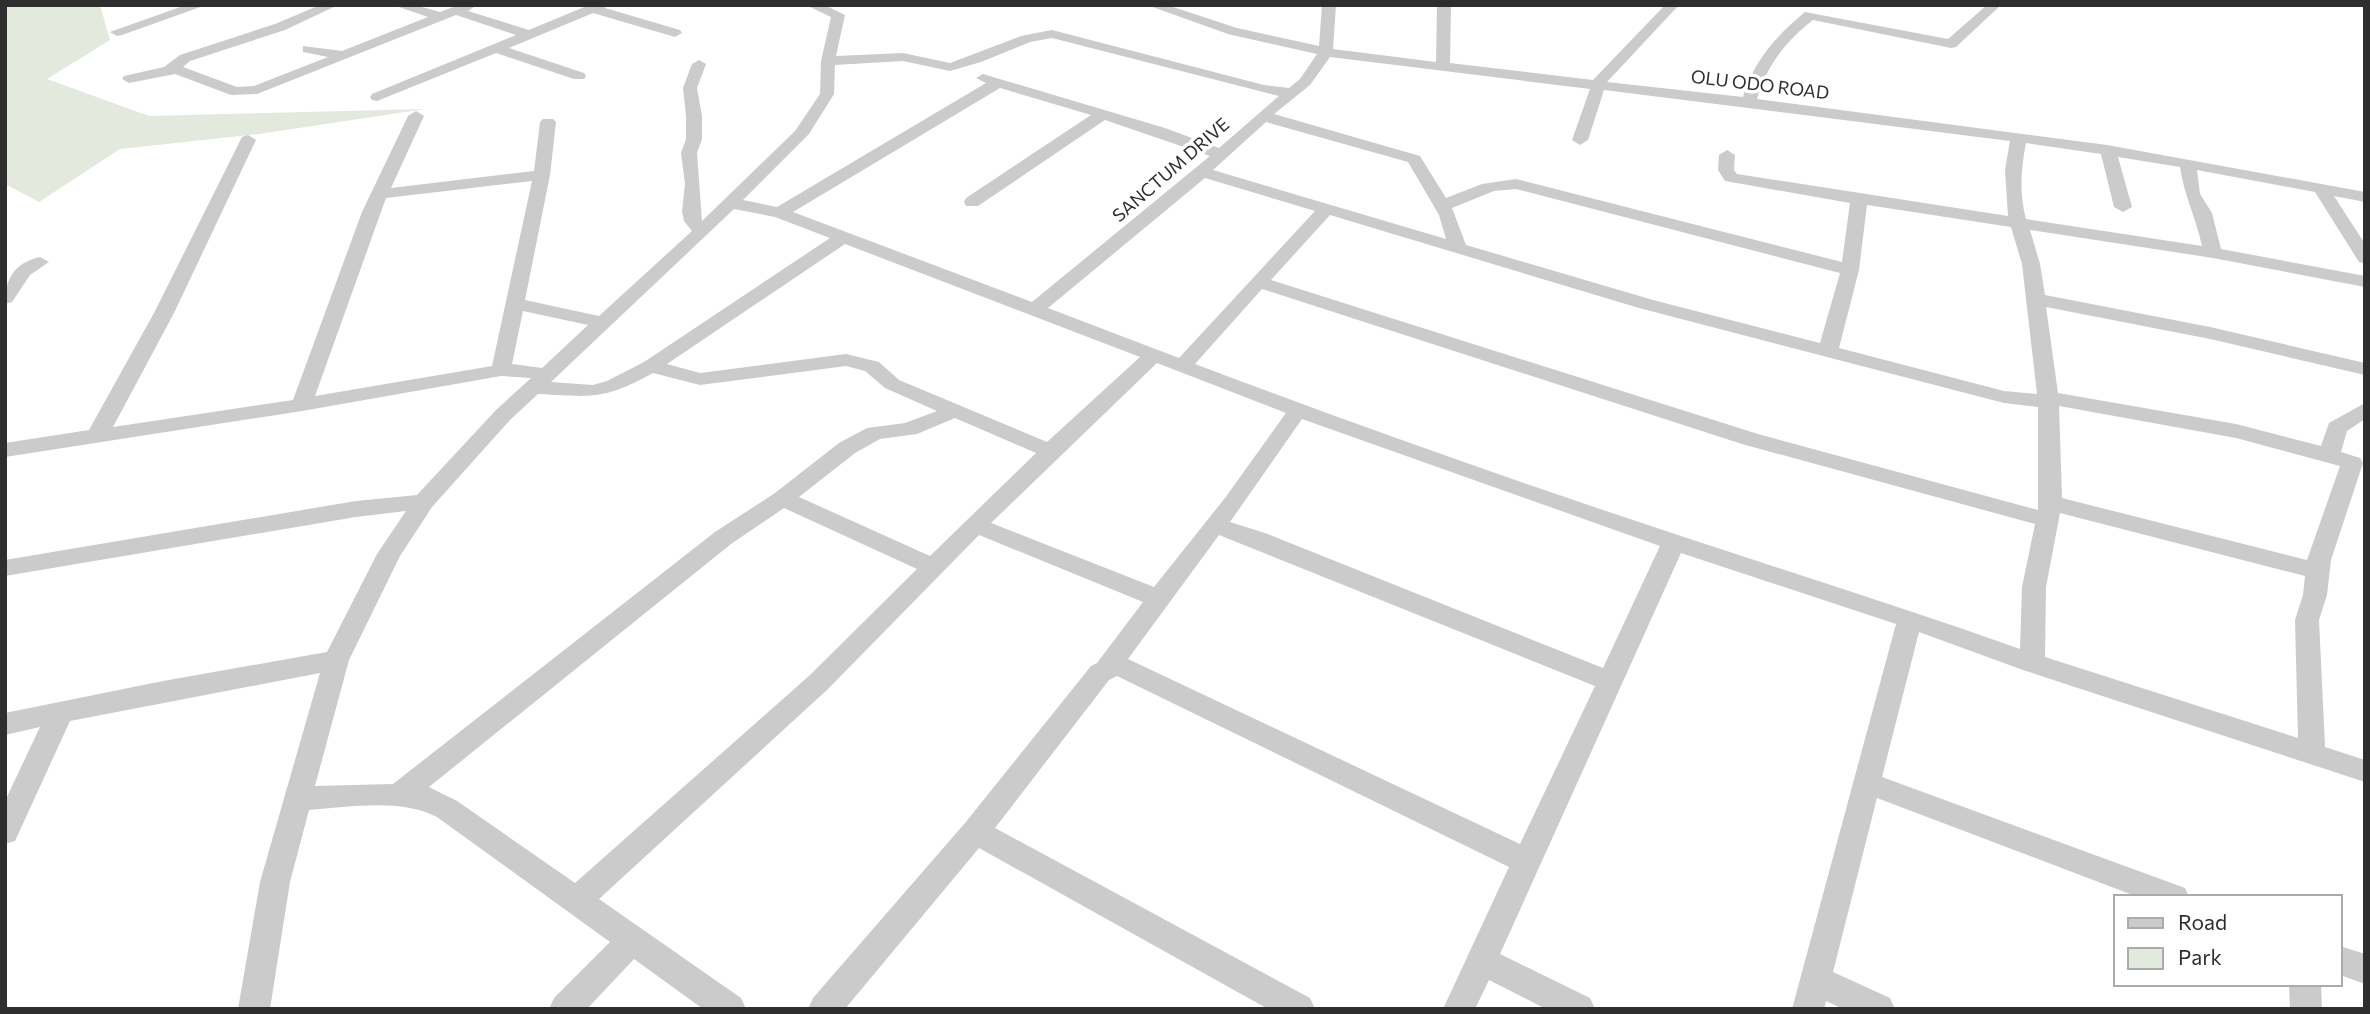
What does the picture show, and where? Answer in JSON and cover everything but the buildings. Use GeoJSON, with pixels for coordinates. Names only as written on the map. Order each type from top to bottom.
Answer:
{"type":"FeatureCollection","features":[{"type":"Feature","properties":{"kind":"street"},"geometry":{"type":"LineString","coordinates":[[117,32],[200,5]]}},
{"type":"Feature","properties":{"kind":"street"},"geometry":{"type":"LineString","coordinates":[[169,70],[185,58],[280,27],[332,5]]}},
{"type":"Feature","properties":{"kind":"street"},"geometry":{"type":"LineString","coordinates":[[399,5],[442,17]]}},
{"type":"Feature","properties":{"kind":"street"},"geometry":{"type":"LineString","coordinates":[[129,79],[169,70],[182,70],[244,92],[268,87],[471,5]]}},
{"type":"Feature","properties":{"kind":"street"},"geometry":{"type":"LineString","coordinates":[[254,1009],[275,882],[336,660],[389,554],[424,502],[503,415],[701,232],[801,134],[827,94],[828,61],[838,15],[812,5]]}},
{"type":"Feature","properties":{"kind":"street","name":"OLU ODO ROAD"},"geometry":{"type":"LineString","coordinates":[[1153,5],[1233,31],[1326,52],[2019,137],[2188,163],[2365,197]]}},
{"type":"Feature","properties":{"kind":"street"},"geometry":{"type":"LineString","coordinates":[[1326,52],[1329,5]]}},
{"type":"Feature","properties":{"kind":"street"},"geometry":{"type":"LineString","coordinates":[[1443,65],[1444,5]]}},
{"type":"Feature","properties":{"kind":"street"},"geometry":{"type":"LineString","coordinates":[[1749,102],[1763,64],[1789,33],[1815,10],[1951,44],[1995,5]]}},
{"type":"Feature","properties":{"kind":"street"},"geometry":{"type":"LineString","coordinates":[[1580,139],[1598,84],[1671,6]]}},
{"type":"Feature","properties":{"kind":"street"},"geometry":{"type":"LineString","coordinates":[[377,97],[597,7],[675,33]]}},
{"type":"Feature","properties":{"kind":"street"},"geometry":{"type":"LineString","coordinates":[[456,11],[531,35]]}},
{"type":"Feature","properties":{"kind":"street"},"geometry":{"type":"LineString","coordinates":[[946,67],[975,61],[1024,38],[1052,34],[1264,89],[1293,93]]}},
{"type":"Feature","properties":{"kind":"street"},"geometry":{"type":"LineString","coordinates":[[308,49],[346,56]]}},
{"type":"Feature","properties":{"kind":"street"},"geometry":{"type":"LineString","coordinates":[[498,49],[579,76]]}},
{"type":"Feature","properties":{"kind":"street","name":"SANCTUM DRIVE"},"geometry":{"type":"LineString","coordinates":[[1034,310],[1202,172],[1219,154],[1293,93],[1305,82],[1326,52]]}},
{"type":"Feature","properties":{"kind":"street"},"geometry":{"type":"LineString","coordinates":[[828,61],[916,58],[1102,114],[1219,154]]}},
{"type":"Feature","properties":{"kind":"street"},"geometry":{"type":"LineString","coordinates":[[699,64],[690,88],[694,102],[694,139],[689,153],[693,184],[691,211],[701,232]]}},
{"type":"Feature","properties":{"kind":"street"},"geometry":{"type":"LineString","coordinates":[[780,213],[997,82]]}},
{"type":"Feature","properties":{"kind":"street"},"geometry":{"type":"LineString","coordinates":[[972,202],[1102,114]]}},
{"type":"Feature","properties":{"kind":"street"},"geometry":{"type":"LineString","coordinates":[[302,405],[371,212],[416,116]]}},
{"type":"Feature","properties":{"kind":"street"},"geometry":{"type":"LineString","coordinates":[[1263,116],[1414,159],[1443,206],[1458,248]]}},
{"type":"Feature","properties":{"kind":"street"},"geometry":{"type":"LineString","coordinates":[[501,370],[542,175],[548,122]]}},
{"type":"Feature","properties":{"kind":"street"},"geometry":{"type":"LineString","coordinates":[[2019,137],[2013,170],[2014,207],[2031,264],[2048,398],[2049,511],[2034,587],[2032,663]]}},
{"type":"Feature","properties":{"kind":"street"},"geometry":{"type":"LineString","coordinates":[[97,436],[164,313],[248,140]]}},
{"type":"Feature","properties":{"kind":"street"},"geometry":{"type":"LineString","coordinates":[[2108,151],[2123,207]]}},
{"type":"Feature","properties":{"kind":"street"},"geometry":{"type":"LineString","coordinates":[[1727,155],[1726,170],[1731,178],[2213,253],[2365,282]]}},
{"type":"Feature","properties":{"kind":"street"},"geometry":{"type":"LineString","coordinates":[[2188,163],[2192,194],[2203,213],[2213,253]]}},
{"type":"Feature","properties":{"kind":"street"},"geometry":{"type":"LineString","coordinates":[[1202,172],[1646,304],[2004,397],[2037,401],[2048,398],[2236,431],[2348,462]]}},
{"type":"Feature","properties":{"kind":"street"},"geometry":{"type":"LineString","coordinates":[[381,194],[542,175]]}},
{"type":"Feature","properties":{"kind":"street"},"geometry":{"type":"LineString","coordinates":[[1443,206],[1494,186],[1516,184],[1850,270]]}},
{"type":"Feature","properties":{"kind":"street"},"geometry":{"type":"LineString","coordinates":[[2322,188],[2329,204],[2365,258]]}},
{"type":"Feature","properties":{"kind":"street"},"geometry":{"type":"LineString","coordinates":[[1828,351],[1850,270],[1861,200]]}},
{"type":"Feature","properties":{"kind":"street"},"geometry":{"type":"LineString","coordinates":[[731,203],[780,213],[1298,410],[1674,542],[1910,619],[2032,663],[2365,771]]}},
{"type":"Feature","properties":{"kind":"street"},"geometry":{"type":"LineString","coordinates":[[1182,366],[1326,209]]}},
{"type":"Feature","properties":{"kind":"street"},"geometry":{"type":"LineString","coordinates":[[5,450],[302,405],[501,370],[526,370],[540,382],[593,391],[614,386],[650,366],[843,237]]}},
{"type":"Feature","properties":{"kind":"street"},"geometry":{"type":"LineString","coordinates":[[5,298],[24,271],[40,262]]}},
{"type":"Feature","properties":{"kind":"street"},"geometry":{"type":"LineString","coordinates":[[1258,282],[1750,439],[2049,511],[2317,571]]}},
{"type":"Feature","properties":{"kind":"street"},"geometry":{"type":"LineString","coordinates":[[2036,299],[2210,333],[2365,369]]}},
{"type":"Feature","properties":{"kind":"street"},"geometry":{"type":"LineString","coordinates":[[514,303],[603,323]]}},
{"type":"Feature","properties":{"kind":"street"},"geometry":{"type":"LineString","coordinates":[[576,901],[819,682],[1050,451],[1154,355]]}},
{"type":"Feature","properties":{"kind":"street"},"geometry":{"type":"LineString","coordinates":[[650,366],[700,379],[846,360],[863,362],[881,370],[892,384],[1050,451]]}},
{"type":"Feature","properties":{"kind":"street"},"geometry":{"type":"LineString","coordinates":[[2312,752],[2307,620],[2315,595],[2317,571],[2348,462],[2337,428],[2365,409]]}},
{"type":"Feature","properties":{"kind":"street"},"geometry":{"type":"LineString","coordinates":[[824,1009],[975,832],[1100,673],[1107,668],[1157,598],[1233,503],[1298,410]]}},
{"type":"Feature","properties":{"kind":"street"},"geometry":{"type":"LineString","coordinates":[[398,796],[723,538],[783,498],[846,448],[875,433],[909,429],[955,411]]}},
{"type":"Feature","properties":{"kind":"street"},"geometry":{"type":"LineString","coordinates":[[783,498],[933,567]]}},
{"type":"Feature","properties":{"kind":"street"},"geometry":{"type":"LineString","coordinates":[[5,568],[356,509],[424,502]]}},
{"type":"Feature","properties":{"kind":"street"},"geometry":{"type":"LineString","coordinates":[[975,525],[1157,598]]}},
{"type":"Feature","properties":{"kind":"street"},"geometry":{"type":"LineString","coordinates":[[1214,525],[1257,539],[1610,681]]}},
{"type":"Feature","properties":{"kind":"street"},"geometry":{"type":"LineString","coordinates":[[1459,1009],[1674,542]]}},
{"type":"Feature","properties":{"kind":"street"},"geometry":{"type":"LineString","coordinates":[[1879,1009],[1811,994],[1910,619]]}},
{"type":"Feature","properties":{"kind":"street"},"geometry":{"type":"LineString","coordinates":[[5,724],[163,691],[336,660]]}},
{"type":"Feature","properties":{"kind":"street"},"geometry":{"type":"LineString","coordinates":[[1107,668],[1124,668],[1527,861]]}},
{"type":"Feature","properties":{"kind":"street"},"geometry":{"type":"LineString","coordinates":[[5,832],[60,713]]}},
{"type":"Feature","properties":{"kind":"street"},"geometry":{"type":"LineString","coordinates":[[1868,783],[2169,895]]}},
{"type":"Feature","properties":{"kind":"street"},"geometry":{"type":"LineString","coordinates":[[298,799],[375,794],[426,798],[447,809],[730,1009]]}},
{"type":"Feature","properties":{"kind":"street"},"geometry":{"type":"LineString","coordinates":[[975,832],[1299,1009]]}},
{"type":"Feature","properties":{"kind":"street"},"geometry":{"type":"LineString","coordinates":[[565,1009],[632,940]]}},
{"type":"Feature","properties":{"kind":"street"},"geometry":{"type":"LineString","coordinates":[[1481,960],[1579,1009]]}},
{"type":"Feature","properties":{"kind":"street"},"geometry":{"type":"LineString","coordinates":[[2342,961],[2365,969]]}},
{"type":"Feature","properties":{"kind":"street"},"geometry":{"type":"LineString","coordinates":[[2305,986],[2306,1009]]}},
{"type":"Feature","properties":{"kind":"green space"},"geometry":{"type":"Polygon","coordinates":[[[5,5],[100,5],[110,40],[47,79],[149,116],[425,109],[259,134],[120,149],[39,202],[5,184],[5,5]]]}}]}
